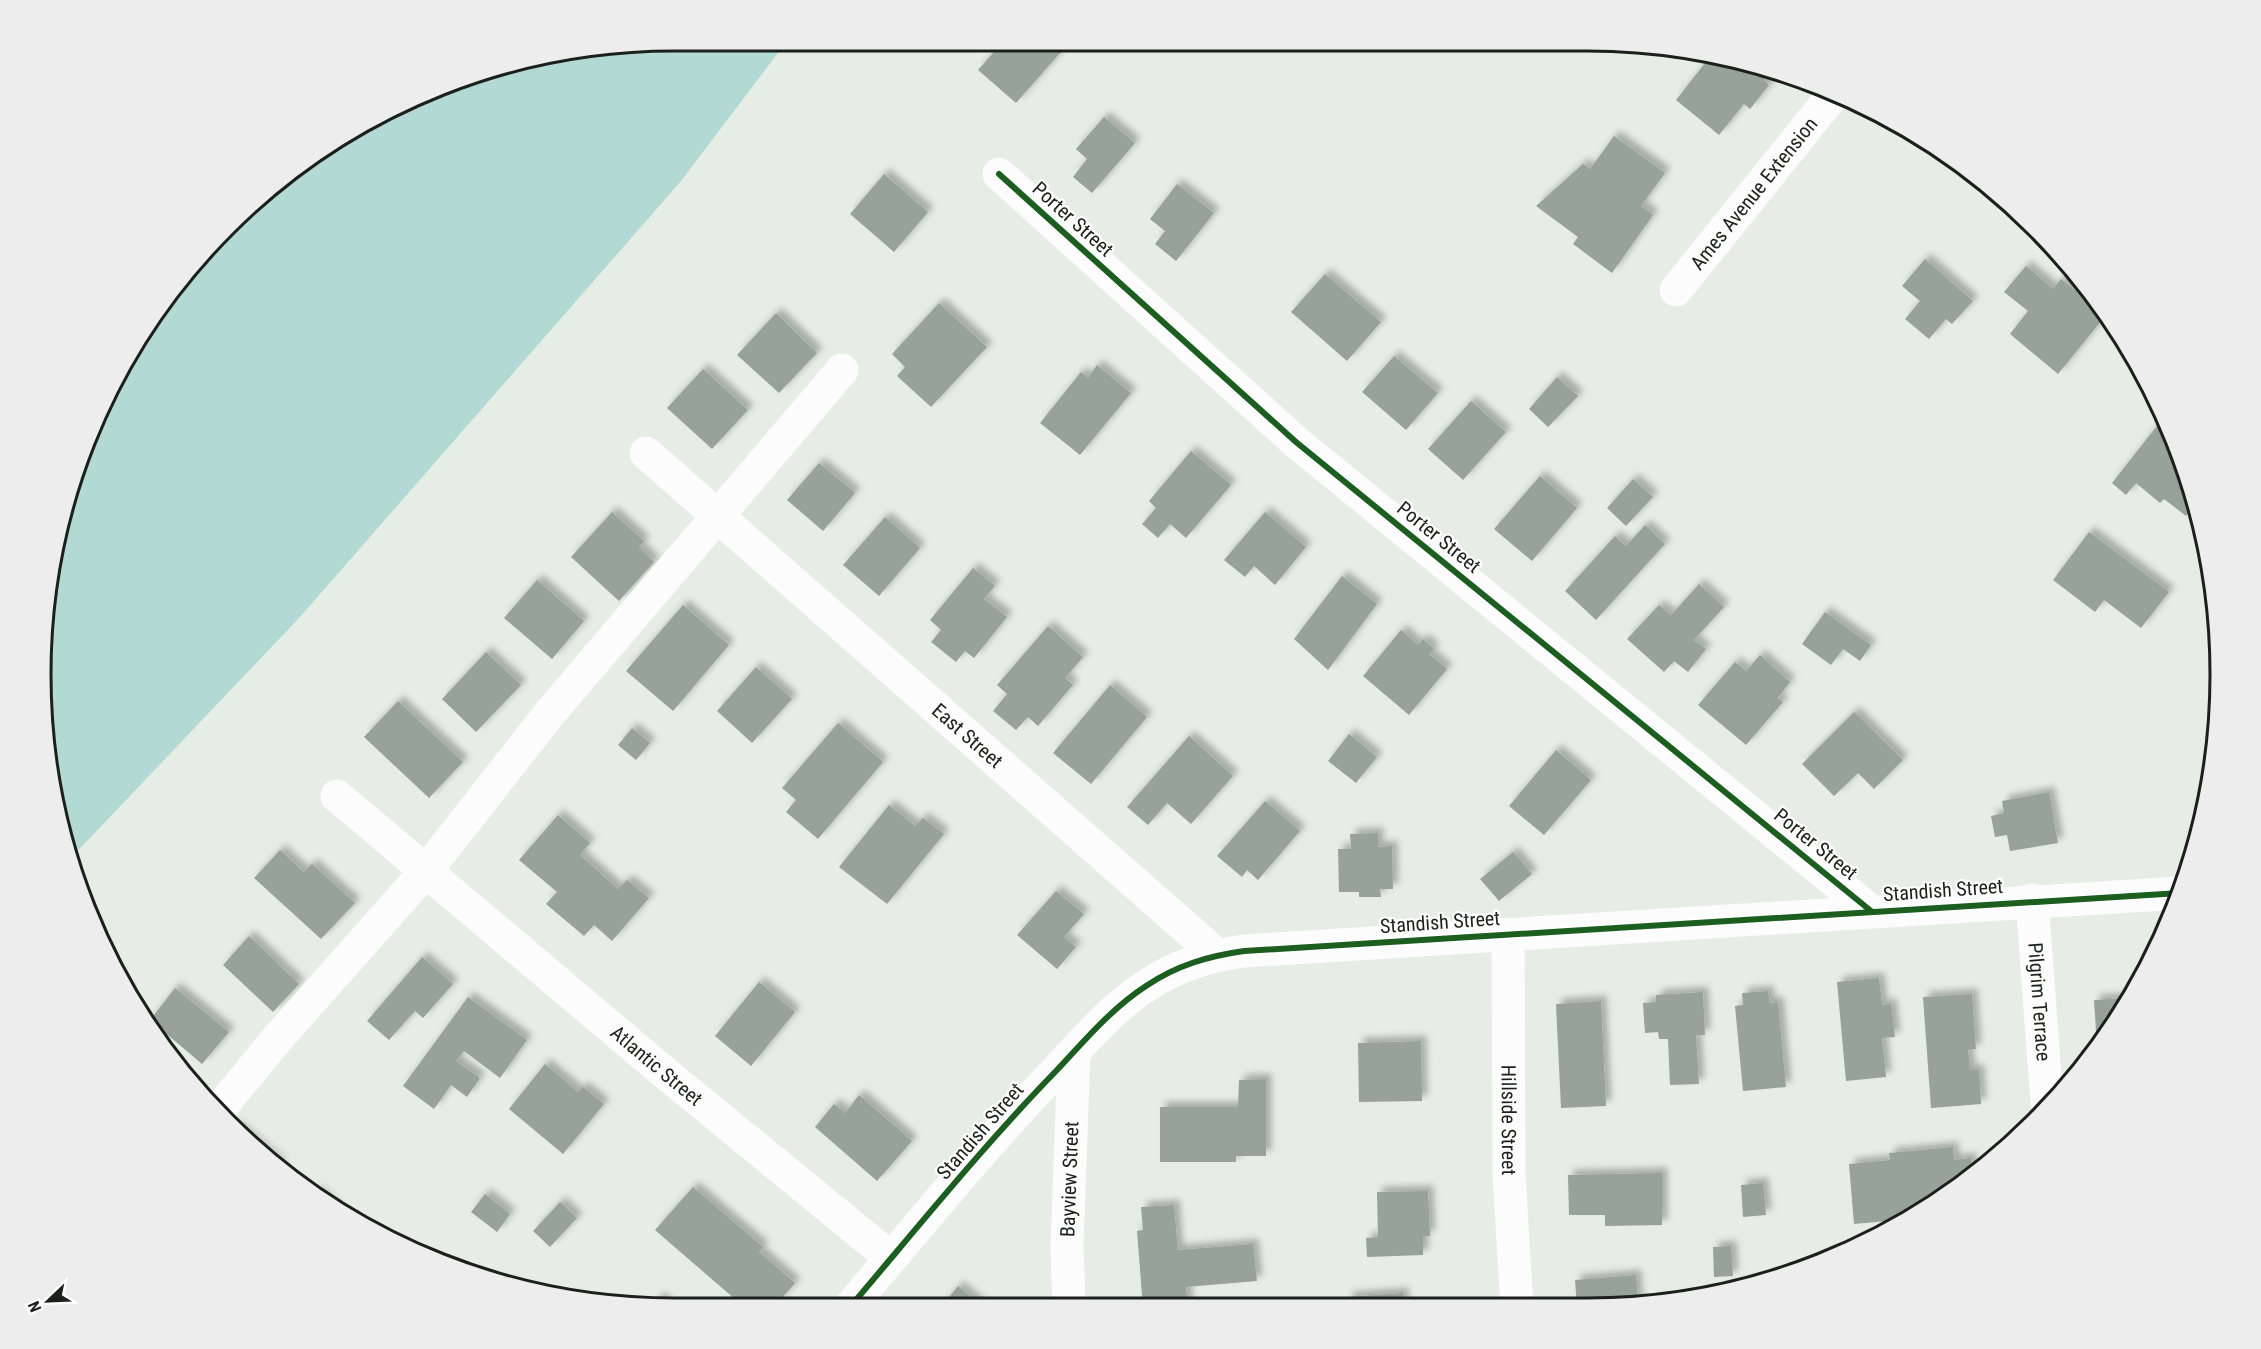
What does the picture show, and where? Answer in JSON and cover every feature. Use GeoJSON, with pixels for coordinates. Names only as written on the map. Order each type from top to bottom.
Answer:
{"type":"FeatureCollection","features":[{"type":"Feature","properties":{"kind":"street","name":"Ames Avenue Extension"},"geometry":{"type":"LineString","coordinates":[[1676,290],[1829,100]]}},
{"type":"Feature","properties":{"kind":"street","name":"Porter Street"},"geometry":{"type":"LineString","coordinates":[[999,174],[1296,442],[1871,911]]}},
{"type":"Feature","properties":{"kind":"street"},"geometry":{"type":"LineString","coordinates":[[223,1104],[278,1038],[426,871],[550,713],[842,370]]}},
{"type":"Feature","properties":{"kind":"street","name":"East Street"},"geometry":{"type":"LineString","coordinates":[[646,453],[1216,955]]}},
{"type":"Feature","properties":{"kind":"street","name":"Atlantic Street"},"geometry":{"type":"LineString","coordinates":[[337,796],[665,1073],[891,1258]]}},
{"type":"Feature","properties":{"kind":"street","name":"Standish Street"},"geometry":{"type":"LineString","coordinates":[[858,1298],[1017,1111],[1115,1010],[1147,985],[1182,966],[1216,955],[1244,951],[2032,900],[2170,893]]}},
{"type":"Feature","properties":{"kind":"street","name":"Pilgrim Terrace"},"geometry":{"type":"LineString","coordinates":[[2032,900],[2046,1095]]}},
{"type":"Feature","properties":{"kind":"street","name":"Hillside Street"},"geometry":{"type":"LineString","coordinates":[[1508,934],[1509,1175],[1516,1298]]}},
{"type":"Feature","properties":{"kind":"street","name":"Bayview Street"},"geometry":{"type":"LineString","coordinates":[[1069,1298],[1067,1245],[1074,1052]]}},
{"type":"Feature","properties":{"kind":"water"},"geometry":{"type":"Polygon","coordinates":[[[779,51],[681,181],[300,617],[77,852],[63,796],[52,715],[52,634],[63,553],[84,474],[115,399],[156,328],[206,263],[263,206],[328,156],[399,115],[436,98],[513,72],[593,56],[634,52],[779,51]]]}},
{"type":"Feature","properties":{"kind":"building"},"geometry":{"type":"Polygon","coordinates":[[[995,51],[1062,51],[1016,103],[978,70],[995,51]]]}},
{"type":"Feature","properties":{"kind":"building"},"geometry":{"type":"Polygon","coordinates":[[[1705,63],[1766,78],[1764,80],[1769,85],[1750,109],[1744,104],[1719,135],[1676,100],[1705,63]]]}},
{"type":"Feature","properties":{"kind":"building"},"geometry":{"type":"Polygon","coordinates":[[[1104,117],[1135,143],[1092,193],[1073,177],[1087,159],[1076,149],[1104,117]]]}},
{"type":"Feature","properties":{"kind":"building"},"geometry":{"type":"Polygon","coordinates":[[[1614,136],[1665,173],[1641,206],[1653,215],[1612,273],[1573,244],[1578,237],[1536,206],[1583,164],[1590,169],[1614,136]]]}},
{"type":"Feature","properties":{"kind":"building"},"geometry":{"type":"Polygon","coordinates":[[[884,174],[928,212],[894,252],[850,214],[884,174]]]}},
{"type":"Feature","properties":{"kind":"building"},"geometry":{"type":"Polygon","coordinates":[[[1177,184],[1214,213],[1176,261],[1155,244],[1165,231],[1150,219],[1177,184]]]}},
{"type":"Feature","properties":{"kind":"building"},"geometry":{"type":"Polygon","coordinates":[[[1925,259],[1973,301],[1952,324],[1946,319],[1929,339],[1905,319],[1920,301],[1902,286],[1925,259]]]}},
{"type":"Feature","properties":{"kind":"building"},"geometry":{"type":"Polygon","coordinates":[[[2026,266],[2053,289],[2061,279],[2081,295],[2100,322],[2058,374],[2010,334],[2028,311],[2004,292],[2026,266]]]}},
{"type":"Feature","properties":{"kind":"building"},"geometry":{"type":"Polygon","coordinates":[[[1325,274],[1381,322],[1347,361],[1291,312],[1325,274]]]}},
{"type":"Feature","properties":{"kind":"building"},"geometry":{"type":"Polygon","coordinates":[[[939,303],[987,347],[931,407],[897,376],[905,367],[892,354],[939,303]]]}},
{"type":"Feature","properties":{"kind":"building"},"geometry":{"type":"Polygon","coordinates":[[[776,313],[817,353],[779,393],[737,355],[776,313]]]}},
{"type":"Feature","properties":{"kind":"building"},"geometry":{"type":"Polygon","coordinates":[[[1394,356],[1438,393],[1406,430],[1362,392],[1394,356]]]}},
{"type":"Feature","properties":{"kind":"building"},"geometry":{"type":"Polygon","coordinates":[[[1097,365],[1131,393],[1080,455],[1040,423],[1081,372],[1088,378],[1097,365]]]}},
{"type":"Feature","properties":{"kind":"building"},"geometry":{"type":"Polygon","coordinates":[[[703,369],[748,410],[712,449],[667,408],[703,369]]]}},
{"type":"Feature","properties":{"kind":"building"},"geometry":{"type":"Polygon","coordinates":[[[1557,377],[1578,396],[1548,427],[1529,409],[1557,377]]]}},
{"type":"Feature","properties":{"kind":"building"},"geometry":{"type":"Polygon","coordinates":[[[1471,401],[1506,432],[1463,480],[1428,449],[1471,401]]]}},
{"type":"Feature","properties":{"kind":"building"},"geometry":{"type":"Polygon","coordinates":[[[2158,425],[2189,512],[2186,516],[2164,499],[2160,503],[2136,483],[2126,495],[2112,483],[2158,425]]]}},
{"type":"Feature","properties":{"kind":"building"},"geometry":{"type":"Polygon","coordinates":[[[1191,451],[1231,485],[1186,538],[1170,524],[1158,538],[1142,524],[1156,508],[1149,501],[1191,451]]]}},
{"type":"Feature","properties":{"kind":"building"},"geometry":{"type":"Polygon","coordinates":[[[819,463],[855,493],[823,531],[787,500],[819,463]]]}},
{"type":"Feature","properties":{"kind":"building"},"geometry":{"type":"Polygon","coordinates":[[[1540,476],[1577,508],[1532,561],[1494,529],[1540,476]]]}},
{"type":"Feature","properties":{"kind":"building"},"geometry":{"type":"Polygon","coordinates":[[[1633,479],[1653,497],[1626,526],[1607,508],[1633,479]]]}},
{"type":"Feature","properties":{"kind":"building"},"geometry":{"type":"Polygon","coordinates":[[[612,512],[644,541],[639,547],[654,562],[619,601],[571,557],[612,512]]]}},
{"type":"Feature","properties":{"kind":"building"},"geometry":{"type":"Polygon","coordinates":[[[1265,512],[1306,547],[1275,585],[1254,566],[1245,577],[1224,560],[1265,512]]]}},
{"type":"Feature","properties":{"kind":"building"},"geometry":{"type":"Polygon","coordinates":[[[885,517],[920,548],[879,596],[843,565],[885,517]]]}},
{"type":"Feature","properties":{"kind":"building"},"geometry":{"type":"Polygon","coordinates":[[[1645,525],[1665,544],[1596,620],[1565,591],[1615,536],[1626,546],[1645,525]]]}},
{"type":"Feature","properties":{"kind":"building"},"geometry":{"type":"Polygon","coordinates":[[[2089,532],[2169,592],[2141,628],[2104,600],[2095,612],[2053,580],[2089,532]]]}},
{"type":"Feature","properties":{"kind":"building"},"geometry":{"type":"Polygon","coordinates":[[[973,568],[995,586],[984,599],[1007,617],[974,658],[965,651],[956,662],[931,642],[941,630],[930,620],[973,568]]]}},
{"type":"Feature","properties":{"kind":"building"},"geometry":{"type":"Polygon","coordinates":[[[1342,576],[1377,604],[1328,670],[1294,639],[1342,576]]]}},
{"type":"Feature","properties":{"kind":"building"},"geometry":{"type":"Polygon","coordinates":[[[537,580],[584,621],[552,659],[504,618],[537,580]]]}},
{"type":"Feature","properties":{"kind":"building"},"geometry":{"type":"Polygon","coordinates":[[[1699,584],[1724,607],[1694,640],[1706,649],[1688,672],[1674,661],[1664,672],[1627,639],[1659,605],[1671,615],[1699,584]]]}},
{"type":"Feature","properties":{"kind":"building"},"geometry":{"type":"Polygon","coordinates":[[[683,605],[729,645],[673,711],[626,671],[683,605]]]}},
{"type":"Feature","properties":{"kind":"building"},"geometry":{"type":"Polygon","coordinates":[[[1825,612],[1871,645],[1860,661],[1843,649],[1831,665],[1802,644],[1825,612]]]}},
{"type":"Feature","properties":{"kind":"building"},"geometry":{"type":"Polygon","coordinates":[[[1048,626],[1083,657],[1065,678],[1073,685],[1038,726],[1028,717],[1016,730],[993,711],[1007,694],[997,685],[1048,626]]]}},
{"type":"Feature","properties":{"kind":"building"},"geometry":{"type":"Polygon","coordinates":[[[1401,630],[1418,645],[1423,639],[1434,649],[1429,654],[1447,669],[1409,715],[1363,676],[1401,630]]]}},
{"type":"Feature","properties":{"kind":"building"},"geometry":{"type":"Polygon","coordinates":[[[486,652],[521,685],[476,732],[442,699],[486,652]]]}},
{"type":"Feature","properties":{"kind":"building"},"geometry":{"type":"Polygon","coordinates":[[[1760,655],[1790,682],[1778,698],[1783,702],[1746,745],[1698,705],[1735,662],[1746,671],[1760,655]]]}},
{"type":"Feature","properties":{"kind":"building"},"geometry":{"type":"Polygon","coordinates":[[[756,667],[792,699],[752,743],[717,711],[756,667]]]}},
{"type":"Feature","properties":{"kind":"building"},"geometry":{"type":"Polygon","coordinates":[[[1110,685],[1147,717],[1091,784],[1053,753],[1110,685]]]}},
{"type":"Feature","properties":{"kind":"building"},"geometry":{"type":"Polygon","coordinates":[[[398,701],[463,762],[429,798],[364,737],[398,701]]]}},
{"type":"Feature","properties":{"kind":"building"},"geometry":{"type":"Polygon","coordinates":[[[1854,712],[1903,760],[1874,789],[1858,773],[1834,796],[1802,764],[1854,712]]]}},
{"type":"Feature","properties":{"kind":"building"},"geometry":{"type":"Polygon","coordinates":[[[838,723],[883,762],[818,839],[786,812],[796,800],[782,788],[838,723]]]}},
{"type":"Feature","properties":{"kind":"building"},"geometry":{"type":"Polygon","coordinates":[[[632,728],[650,743],[636,760],[618,745],[632,728]]]}},
{"type":"Feature","properties":{"kind":"building"},"geometry":{"type":"Polygon","coordinates":[[[1349,734],[1377,757],[1356,783],[1328,761],[1349,734]]]}},
{"type":"Feature","properties":{"kind":"building"},"geometry":{"type":"Polygon","coordinates":[[[1189,736],[1233,776],[1191,824],[1167,803],[1148,825],[1127,807],[1189,736]]]}},
{"type":"Feature","properties":{"kind":"building"},"geometry":{"type":"Polygon","coordinates":[[[1556,750],[1591,780],[1544,835],[1509,806],[1556,750]]]}},
{"type":"Feature","properties":{"kind":"building"},"geometry":{"type":"Polygon","coordinates":[[[2049,792],[2058,843],[2010,851],[2007,835],[1995,837],[1991,816],[2004,813],[2002,801],[2049,792]]]}},
{"type":"Feature","properties":{"kind":"building"},"geometry":{"type":"Polygon","coordinates":[[[1265,801],[1300,831],[1258,880],[1247,870],[1242,877],[1217,856],[1265,801]]]}},
{"type":"Feature","properties":{"kind":"building"},"geometry":{"type":"Polygon","coordinates":[[[889,805],[915,826],[923,818],[944,834],[887,904],[839,867],[889,805]]]}},
{"type":"Feature","properties":{"kind":"building"},"geometry":{"type":"Polygon","coordinates":[[[558,815],[590,843],[580,855],[618,889],[627,880],[649,898],[612,941],[594,925],[584,936],[546,904],[557,892],[519,860],[558,815]]]}},
{"type":"Feature","properties":{"kind":"building"},"geometry":{"type":"Polygon","coordinates":[[[1378,833],[1378,847],[1392,846],[1393,889],[1380,889],[1381,897],[1359,897],[1359,892],[1339,892],[1338,849],[1351,849],[1350,834],[1378,833]]]}},
{"type":"Feature","properties":{"kind":"building"},"geometry":{"type":"Polygon","coordinates":[[[280,850],[304,872],[312,864],[355,903],[321,939],[254,878],[280,850]]]}},
{"type":"Feature","properties":{"kind":"building"},"geometry":{"type":"Polygon","coordinates":[[[1513,852],[1532,874],[1499,901],[1480,879],[1513,852]]]}},
{"type":"Feature","properties":{"kind":"building"},"geometry":{"type":"Polygon","coordinates":[[[1056,891],[1084,914],[1064,937],[1076,947],[1057,969],[1017,935],[1056,891]]]}},
{"type":"Feature","properties":{"kind":"building"},"geometry":{"type":"Polygon","coordinates":[[[249,936],[299,984],[273,1012],[223,965],[249,936]]]}},
{"type":"Feature","properties":{"kind":"building"},"geometry":{"type":"Polygon","coordinates":[[[422,957],[453,984],[423,1018],[415,1011],[389,1040],[367,1021],[422,957]]]}},
{"type":"Feature","properties":{"kind":"building"},"geometry":{"type":"Polygon","coordinates":[[[1879,978],[1882,1005],[1891,1004],[1895,1037],[1882,1038],[1886,1077],[1846,1081],[1837,982],[1879,978]]]}},
{"type":"Feature","properties":{"kind":"building"},"geometry":{"type":"Polygon","coordinates":[[[759,982],[795,1012],[751,1066],[715,1036],[759,982]]]}},
{"type":"Feature","properties":{"kind":"building"},"geometry":{"type":"Polygon","coordinates":[[[175,988],[229,1032],[202,1064],[164,1032],[153,1016],[175,988]]]}},
{"type":"Feature","properties":{"kind":"building"},"geometry":{"type":"Polygon","coordinates":[[[1768,991],[1770,1003],[1778,1002],[1786,1087],[1743,1091],[1735,1006],[1743,1005],[1742,993],[1768,991]]]}},
{"type":"Feature","properties":{"kind":"building"},"geometry":{"type":"Polygon","coordinates":[[[1703,992],[1705,1035],[1696,1035],[1699,1084],[1670,1085],[1668,1039],[1659,1039],[1658,1032],[1645,1033],[1643,1003],[1656,1002],[1656,995],[1703,992]]]}},
{"type":"Feature","properties":{"kind":"building"},"geometry":{"type":"Polygon","coordinates":[[[1972,994],[1976,1049],[1968,1050],[1970,1070],[1979,1070],[1981,1104],[1931,1108],[1923,997],[1972,994]]]}},
{"type":"Feature","properties":{"kind":"building"},"geometry":{"type":"Polygon","coordinates":[[[468,997],[527,1040],[500,1078],[464,1051],[456,1061],[480,1078],[467,1097],[451,1085],[434,1109],[403,1086],[468,997]]]}},
{"type":"Feature","properties":{"kind":"building"},"geometry":{"type":"Polygon","coordinates":[[[2118,999],[2096,1033],[2094,1000],[2118,999]]]}},
{"type":"Feature","properties":{"kind":"building"},"geometry":{"type":"Polygon","coordinates":[[[1601,1001],[1606,1106],[1561,1108],[1556,1004],[1601,1001]]]}},
{"type":"Feature","properties":{"kind":"building"},"geometry":{"type":"Polygon","coordinates":[[[1421,1041],[1422,1101],[1359,1102],[1358,1043],[1421,1041]]]}},
{"type":"Feature","properties":{"kind":"building"},"geometry":{"type":"Polygon","coordinates":[[[545,1064],[578,1092],[583,1087],[604,1104],[563,1154],[509,1109],[545,1064]]]}},
{"type":"Feature","properties":{"kind":"building"},"geometry":{"type":"Polygon","coordinates":[[[1266,1079],[1266,1156],[1236,1156],[1236,1162],[1160,1162],[1160,1107],[1238,1107],[1239,1080],[1266,1079]]]}},
{"type":"Feature","properties":{"kind":"building"},"geometry":{"type":"Polygon","coordinates":[[[859,1095],[912,1141],[877,1181],[815,1127],[834,1104],[845,1113],[859,1095]]]}},
{"type":"Feature","properties":{"kind":"building"},"geometry":{"type":"Polygon","coordinates":[[[1953,1147],[1954,1160],[1971,1158],[1971,1165],[1933,1193],[1885,1221],[1854,1224],[1849,1164],[1890,1160],[1889,1153],[1953,1147]]]}},
{"type":"Feature","properties":{"kind":"building"},"geometry":{"type":"Polygon","coordinates":[[[1662,1173],[1662,1225],[1605,1226],[1605,1215],[1569,1215],[1568,1175],[1662,1173]]]}},
{"type":"Feature","properties":{"kind":"building"},"geometry":{"type":"Polygon","coordinates":[[[1763,1183],[1766,1215],[1743,1217],[1741,1185],[1763,1183]]]}},
{"type":"Feature","properties":{"kind":"building"},"geometry":{"type":"Polygon","coordinates":[[[693,1187],[763,1247],[759,1252],[795,1283],[782,1298],[734,1298],[655,1230],[693,1187]]]}},
{"type":"Feature","properties":{"kind":"building"},"geometry":{"type":"Polygon","coordinates":[[[1428,1191],[1430,1236],[1423,1236],[1423,1255],[1367,1257],[1366,1238],[1378,1237],[1377,1192],[1428,1191]]]}},
{"type":"Feature","properties":{"kind":"building"},"geometry":{"type":"Polygon","coordinates":[[[485,1194],[510,1214],[497,1232],[471,1212],[485,1194]]]}},
{"type":"Feature","properties":{"kind":"building"},"geometry":{"type":"Polygon","coordinates":[[[560,1202],[577,1218],[550,1247],[533,1231],[560,1202]]]}},
{"type":"Feature","properties":{"kind":"building"},"geometry":{"type":"Polygon","coordinates":[[[1174,1205],[1178,1250],[1253,1244],[1257,1281],[1186,1287],[1187,1298],[1142,1298],[1137,1231],[1143,1230],[1141,1207],[1174,1205]]]}},
{"type":"Feature","properties":{"kind":"building"},"geometry":{"type":"Polygon","coordinates":[[[1731,1246],[1733,1276],[1714,1277],[1713,1247],[1731,1246]]]}},
{"type":"Feature","properties":{"kind":"building"},"geometry":{"type":"Polygon","coordinates":[[[1636,1275],[1637,1296],[1576,1298],[1575,1280],[1636,1275]]]}},
{"type":"Feature","properties":{"kind":"building"},"geometry":{"type":"Polygon","coordinates":[[[958,1286],[972,1298],[948,1298],[958,1286]]]}},
{"type":"Feature","properties":{"kind":"building"},"geometry":{"type":"Polygon","coordinates":[[[1403,1293],[1403,1298],[1347,1298],[1403,1293]]]}},
{"type":"Feature","properties":{"kind":"cycle path"},"geometry":{"type":"LineString","coordinates":[[999,174],[1296,442],[1871,911]]}},
{"type":"Feature","properties":{"kind":"cycle path"},"geometry":{"type":"LineString","coordinates":[[858,1298],[977,1157],[1099,1025],[1146,986],[1169,972],[1194,963],[1244,951],[2170,894]]}}]}
